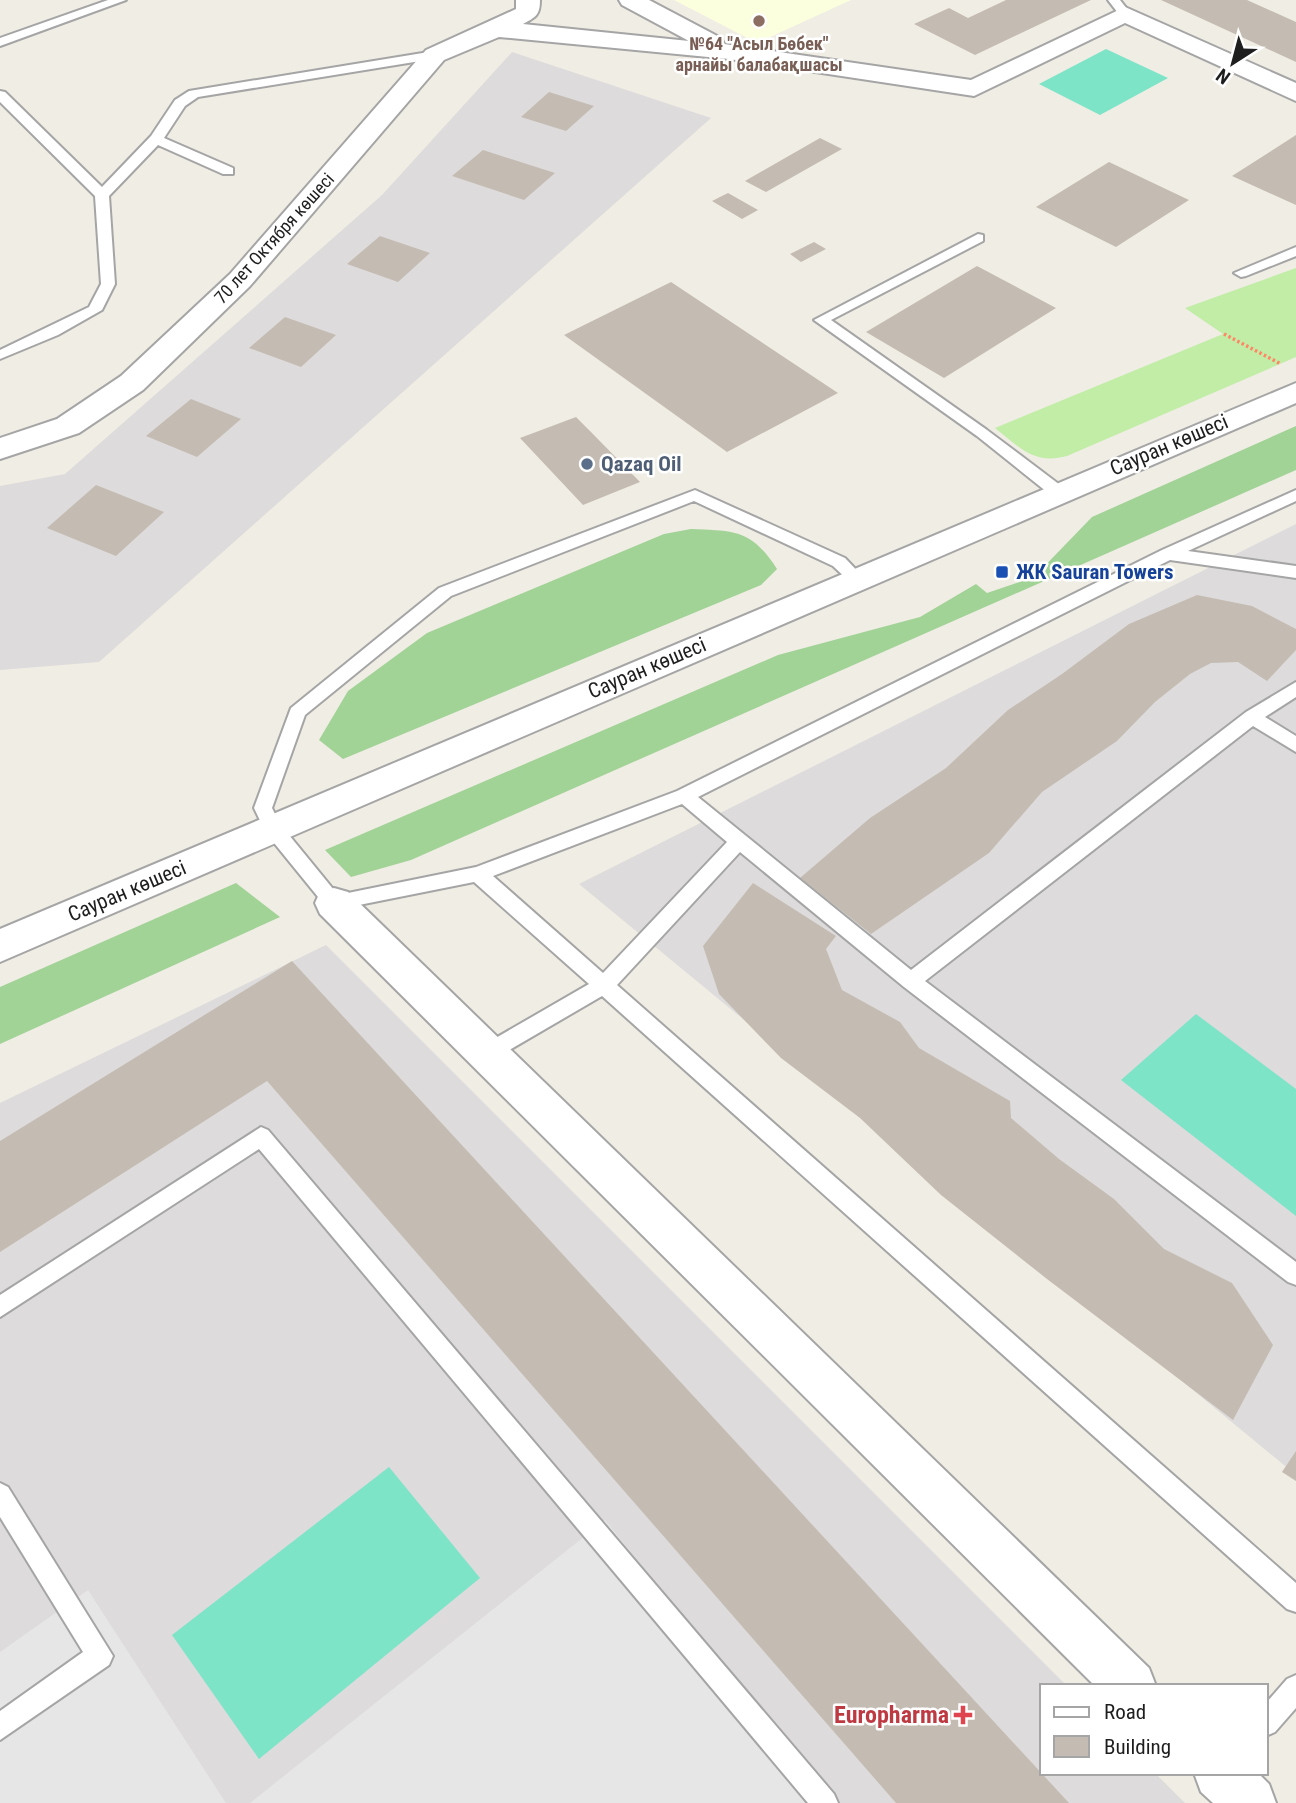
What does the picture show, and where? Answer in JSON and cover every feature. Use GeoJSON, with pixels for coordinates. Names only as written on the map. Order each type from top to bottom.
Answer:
{"type":"FeatureCollection","features":[{"type":"Feature","properties":{"kind":"street","name":"70 лет Октября көшесі"},"geometry":{"type":"LineString","coordinates":[[0,449],[68,426],[132,383],[240,281],[435,55],[528,12],[528,0]]}},
{"type":"Feature","properties":{"kind":"street"},"geometry":{"type":"LineString","coordinates":[[631,0],[729,52]]}},
{"type":"Feature","properties":{"kind":"street","name":"70 лет Октября көшесі"},"geometry":{"type":"LineString","coordinates":[[496,29],[729,52],[974,88],[1119,7],[1296,93]]}},
{"type":"Feature","properties":{"kind":"street","name":"Сауран көшесі"},"geometry":{"type":"LineString","coordinates":[[0,946],[1058,492],[1289,378]]}},
{"type":"Feature","properties":{"kind":"street"},"geometry":{"type":"LineString","coordinates":[[334,903],[1129,1684]]}},
{"type":"Feature","properties":{"kind":"lane"},"geometry":{"type":"LineString","coordinates":[[0,41],[120,0]]}},
{"type":"Feature","properties":{"kind":"lane"},"geometry":{"type":"LineString","coordinates":[[102,195],[156,139],[174,110],[194,94],[435,55]]}},
{"type":"Feature","properties":{"kind":"lane"},"geometry":{"type":"LineString","coordinates":[[0,95],[102,195],[108,284],[95,310],[0,355]]}},
{"type":"Feature","properties":{"kind":"lane"},"geometry":{"type":"LineString","coordinates":[[156,139],[228,171]]}},
{"type":"Feature","properties":{"kind":"lane"},"geometry":{"type":"LineString","coordinates":[[978,238],[821,320],[982,433],[1058,492]]}},
{"type":"Feature","properties":{"kind":"lane"},"geometry":{"type":"LineString","coordinates":[[1241,273],[1296,251]]}},
{"type":"Feature","properties":{"kind":"lane"},"geometry":{"type":"LineString","coordinates":[[856,578],[839,562],[695,495],[445,592],[297,712],[263,808],[273,828],[334,903],[478,874],[684,796],[1168,554],[1296,495]]}},
{"type":"Feature","properties":{"kind":"lane"},"geometry":{"type":"LineString","coordinates":[[1168,554],[1296,572]]}},
{"type":"Feature","properties":{"kind":"lane"},"geometry":{"type":"LineString","coordinates":[[911,981],[1252,717],[1296,688]]}},
{"type":"Feature","properties":{"kind":"lane"},"geometry":{"type":"LineString","coordinates":[[1252,717],[1296,745]]}},
{"type":"Feature","properties":{"kind":"lane"},"geometry":{"type":"LineString","coordinates":[[684,796],[911,981],[1296,1275]]}},
{"type":"Feature","properties":{"kind":"lane"},"geometry":{"type":"LineString","coordinates":[[487,1053],[604,985],[739,841]]}},
{"type":"Feature","properties":{"kind":"lane"},"geometry":{"type":"LineString","coordinates":[[478,874],[1296,1600]]}},
{"type":"Feature","properties":{"kind":"lane"},"geometry":{"type":"LineString","coordinates":[[0,1307],[261,1136],[825,1803]]}},
{"type":"Feature","properties":{"kind":"lane"},"geometry":{"type":"LineString","coordinates":[[0,1495],[100,1656],[0,1727]]}},
{"type":"Feature","properties":{"kind":"lane"},"geometry":{"type":"LineString","coordinates":[[1268,1721],[1296,1688]]}},
{"type":"Feature","properties":{"kind":"path"},"geometry":{"type":"LineString","coordinates":[[1224,334],[1289,378]]}},
{"type":"Feature","properties":{"kind":"shaded area","name":"№64 \"Асыл Бөбек\" арнайы балабақшасы"},"geometry":{"type":"Polygon","coordinates":[[[674,0],[851,0],[757,43],[674,0]]]}},
{"type":"Feature","properties":{"kind":"shaded area"},"geometry":{"type":"Polygon","coordinates":[[[512,52],[711,118],[99,662],[0,670],[0,486],[65,474],[382,195],[512,52]]]}},
{"type":"Feature","properties":{"kind":"shaded area"},"geometry":{"type":"Polygon","coordinates":[[[1296,524],[1296,1475],[579,884],[1296,524]]]}},
{"type":"Feature","properties":{"kind":"shaded area"},"geometry":{"type":"Polygon","coordinates":[[[326,945],[1065,1684],[1040,1684],[1040,1775],[1157,1775],[1185,1803],[0,1803],[0,1103],[326,945]]]}},
{"type":"Feature","properties":{"kind":"shaded area"},"geometry":{"type":"Polygon","coordinates":[[[605,1520],[833,1803],[250,1803],[605,1520]]]}},
{"type":"Feature","properties":{"kind":"shaded area"},"geometry":{"type":"Polygon","coordinates":[[[88,1590],[226,1803],[0,1803],[0,1652],[88,1590]]]}},
{"type":"Feature","properties":{"kind":"green space"},"geometry":{"type":"Polygon","coordinates":[[[1106,49],[1168,78],[1100,115],[1039,84],[1106,49]]]}},
{"type":"Feature","properties":{"kind":"green space"},"geometry":{"type":"Polygon","coordinates":[[[1296,268],[1296,357],[1067,456],[1036,456],[1020,448],[995,428],[1223,334],[1185,308],[1296,268]]]}},
{"type":"Feature","properties":{"kind":"green space"},"geometry":{"type":"Polygon","coordinates":[[[1296,426],[1296,470],[411,860],[351,877],[325,850],[778,655],[920,617],[976,584],[987,593],[1034,577],[1092,517],[1296,426]]]}},
{"type":"Feature","properties":{"kind":"green space"},"geometry":{"type":"Polygon","coordinates":[[[691,529],[731,532],[750,539],[777,569],[761,585],[343,759],[319,740],[348,691],[427,633],[664,534],[691,529]]]}},
{"type":"Feature","properties":{"kind":"green space"},"geometry":{"type":"Polygon","coordinates":[[[236,883],[280,917],[0,1044],[0,987],[236,883]]]}},
{"type":"Feature","properties":{"kind":"green space"},"geometry":{"type":"Polygon","coordinates":[[[1196,1014],[1296,1089],[1296,1216],[1121,1080],[1196,1014]]]}},
{"type":"Feature","properties":{"kind":"green space"},"geometry":{"type":"Polygon","coordinates":[[[389,1467],[480,1578],[259,1759],[172,1635],[389,1467]]]}},
{"type":"Feature","properties":{"kind":"building"},"geometry":{"type":"Polygon","coordinates":[[[1006,0],[1091,0],[975,55],[914,24],[949,8],[968,18],[1006,0]]]}},
{"type":"Feature","properties":{"kind":"building"},"geometry":{"type":"Polygon","coordinates":[[[1161,0],[1247,0],[1296,22],[1296,62],[1161,0]]]}},
{"type":"Feature","properties":{"kind":"building"},"geometry":{"type":"Polygon","coordinates":[[[549,92],[594,106],[566,131],[521,117],[549,92]]]}},
{"type":"Feature","properties":{"kind":"building"},"geometry":{"type":"Polygon","coordinates":[[[1296,135],[1296,205],[1232,176],[1296,135]]]}},
{"type":"Feature","properties":{"kind":"building"},"geometry":{"type":"Polygon","coordinates":[[[820,138],[842,149],[766,192],[745,181],[820,138]]]}},
{"type":"Feature","properties":{"kind":"building"},"geometry":{"type":"Polygon","coordinates":[[[483,150],[555,173],[524,200],[452,176],[483,150]]]}},
{"type":"Feature","properties":{"kind":"building"},"geometry":{"type":"Polygon","coordinates":[[[1109,162],[1189,200],[1116,247],[1036,207],[1109,162]]]}},
{"type":"Feature","properties":{"kind":"building"},"geometry":{"type":"Polygon","coordinates":[[[728,193],[758,210],[742,219],[712,201],[728,193]]]}},
{"type":"Feature","properties":{"kind":"building"},"geometry":{"type":"Polygon","coordinates":[[[380,236],[430,253],[398,282],[347,264],[380,236]]]}},
{"type":"Feature","properties":{"kind":"building"},"geometry":{"type":"Polygon","coordinates":[[[814,242],[826,249],[801,262],[790,254],[814,242]]]}},
{"type":"Feature","properties":{"kind":"building"},"geometry":{"type":"Polygon","coordinates":[[[977,266],[1056,308],[944,378],[866,332],[977,266]]]}},
{"type":"Feature","properties":{"kind":"building"},"geometry":{"type":"Polygon","coordinates":[[[671,282],[838,393],[727,452],[564,335],[671,282]]]}},
{"type":"Feature","properties":{"kind":"building"},"geometry":{"type":"Polygon","coordinates":[[[285,317],[336,335],[301,367],[249,348],[285,317]]]}},
{"type":"Feature","properties":{"kind":"building"},"geometry":{"type":"Polygon","coordinates":[[[191,399],[241,419],[197,457],[146,436],[191,399]]]}},
{"type":"Feature","properties":{"kind":"building"},"geometry":{"type":"Polygon","coordinates":[[[576,417],[640,482],[583,505],[520,438],[576,417]]]}},
{"type":"Feature","properties":{"kind":"building"},"geometry":{"type":"Polygon","coordinates":[[[96,485],[164,512],[116,556],[47,528],[96,485]]]}},
{"type":"Feature","properties":{"kind":"building"},"geometry":{"type":"Polygon","coordinates":[[[1197,595],[1252,606],[1296,629],[1296,650],[1267,681],[1238,662],[1211,663],[1190,674],[1155,702],[1117,741],[1042,792],[989,853],[871,934],[800,878],[870,818],[946,768],[1008,710],[1129,624],[1197,595]]]}},
{"type":"Feature","properties":{"kind":"building"},"geometry":{"type":"Polygon","coordinates":[[[753,883],[836,936],[826,949],[842,990],[900,1022],[919,1048],[1010,1101],[1011,1118],[1059,1159],[1114,1199],[1164,1249],[1232,1283],[1273,1345],[1233,1420],[941,1195],[860,1118],[781,1058],[719,994],[703,946],[753,883]]]}},
{"type":"Feature","properties":{"kind":"building"},"geometry":{"type":"Polygon","coordinates":[[[292,961],[1040,1772],[1040,1775],[1043,1775],[1069,1803],[896,1803],[267,1081],[0,1252],[0,1141],[292,961]]]}},
{"type":"Feature","properties":{"kind":"building"},"geometry":{"type":"Polygon","coordinates":[[[1296,1451],[1296,1481],[1282,1472],[1296,1451]]]}},
{"type":"Feature","properties":{"kind":"place","name":"№64 \"Асыл Бөбек\" арнайы балабақшасы"},"geometry":{"type":"Point","coordinates":[759,21]}},
{"type":"Feature","properties":{"kind":"place","name":"Qazaq Oil"},"geometry":{"type":"Point","coordinates":[587,464]}},
{"type":"Feature","properties":{"kind":"place","name":"ЖК Sauran Towers"},"geometry":{"type":"Point","coordinates":[1002,572]}},
{"type":"Feature","properties":{"kind":"place","name":"Europharma"},"geometry":{"type":"Point","coordinates":[963,1715]}}]}
